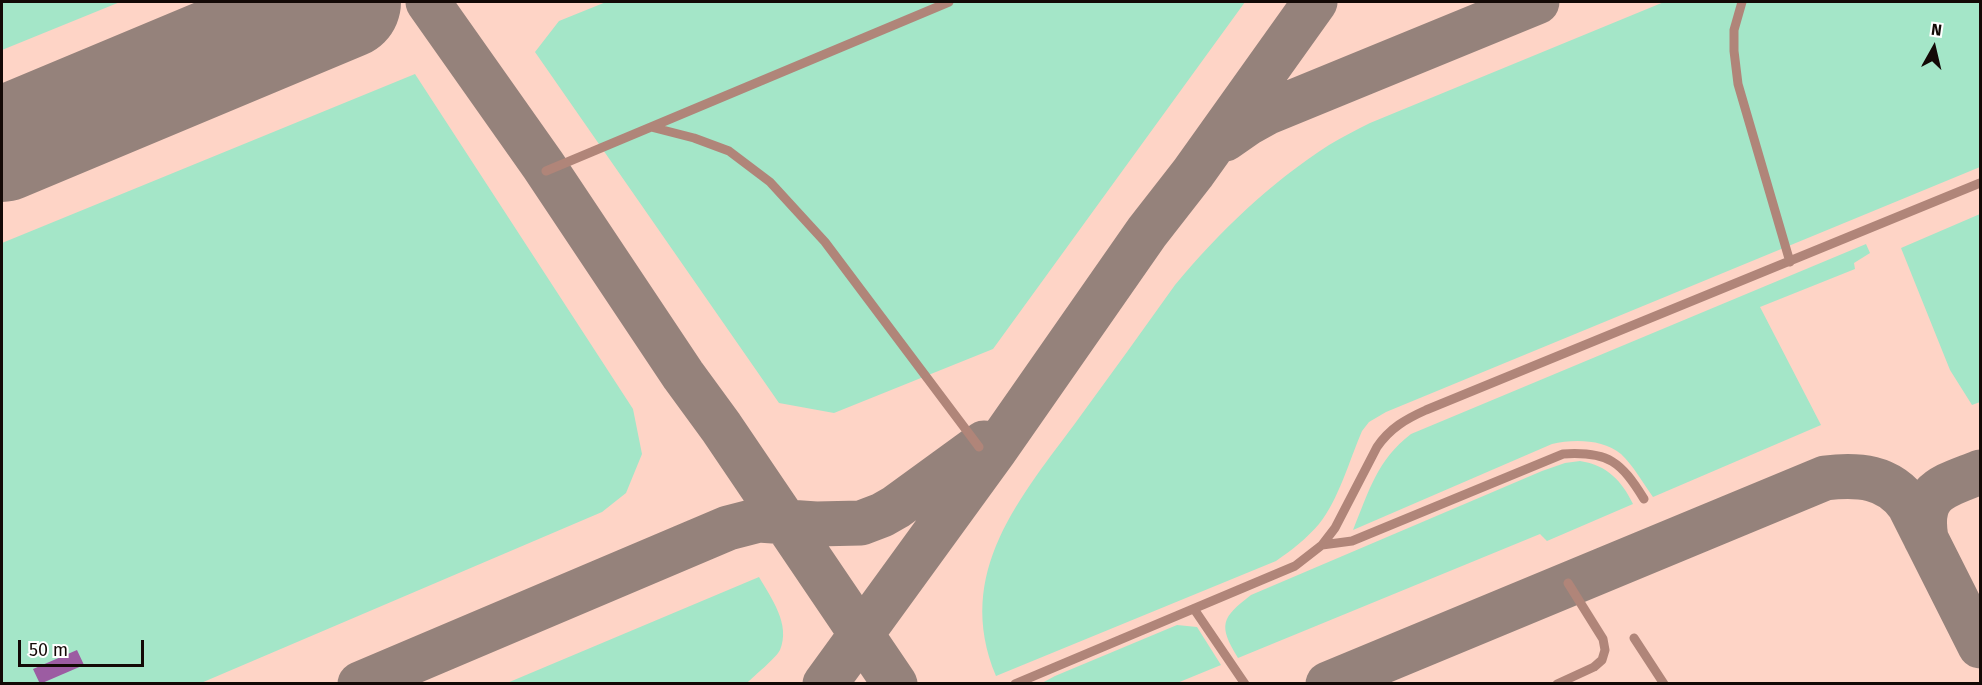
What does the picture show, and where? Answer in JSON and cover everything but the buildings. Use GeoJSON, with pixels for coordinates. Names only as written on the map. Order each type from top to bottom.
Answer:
{"type":"FeatureCollection","features":[{"type":"Feature","properties":{"kind":"lane"},"geometry":{"type":"LineString","coordinates":[[546,171],[949,2]]}},
{"type":"Feature","properties":{"kind":"lane"},"geometry":{"type":"LineString","coordinates":[[1742,2],[1734,30],[1738,84],[1790,262]]}},
{"type":"Feature","properties":{"kind":"lane"},"geometry":{"type":"LineString","coordinates":[[651,127],[694,138],[729,152],[770,182],[825,242],[979,447]]}},
{"type":"Feature","properties":{"kind":"lane"},"geometry":{"type":"LineString","coordinates":[[1015,684],[1295,566],[1322,545],[1335,528],[1377,447],[1402,421],[1980,183]]}},
{"type":"Feature","properties":{"kind":"lane"},"geometry":{"type":"LineString","coordinates":[[1322,545],[1352,541],[1563,454],[1582,452],[1600,455],[1628,474],[1644,499]]}},
{"type":"Feature","properties":{"kind":"lane"},"geometry":{"type":"LineString","coordinates":[[1557,684],[1594,667],[1602,660],[1605,650],[1603,639],[1568,583]]}},
{"type":"Feature","properties":{"kind":"lane"},"geometry":{"type":"LineString","coordinates":[[1194,609],[1245,684]]}},
{"type":"Feature","properties":{"kind":"lane"},"geometry":{"type":"LineString","coordinates":[[1634,638],[1664,684]]}},
{"type":"Feature","properties":{"kind":"shaded area"},"geometry":{"type":"Polygon","coordinates":[[[2,2],[1980,2],[1980,683],[2,683],[2,2]]]}},
{"type":"Feature","properties":{"kind":"green space"},"geometry":{"type":"Polygon","coordinates":[[[2,2],[120,2],[2,50],[2,2]]]}},
{"type":"Feature","properties":{"kind":"green space"},"geometry":{"type":"Polygon","coordinates":[[[606,2],[1245,2],[993,349],[834,413],[779,403],[535,52],[559,21],[606,2]]]}},
{"type":"Feature","properties":{"kind":"green space"},"geometry":{"type":"Polygon","coordinates":[[[1664,2],[1980,2],[1980,167],[1386,412],[1369,422],[1362,431],[1338,492],[1326,515],[1309,535],[1276,561],[996,676],[985,638],[983,603],[988,569],[1000,538],[1016,507],[1175,285],[1228,227],[1286,175],[1329,145],[1354,131],[1664,2]]]}},
{"type":"Feature","properties":{"kind":"green space"},"geometry":{"type":"Polygon","coordinates":[[[415,74],[633,409],[642,454],[626,493],[602,512],[201,683],[2,684],[2,243],[415,74]]]}},
{"type":"Feature","properties":{"kind":"green space"},"geometry":{"type":"Polygon","coordinates":[[[1980,214],[1980,402],[1972,405],[1950,370],[1901,248],[1980,214]]]}},
{"type":"Feature","properties":{"kind":"green space"},"geometry":{"type":"Polygon","coordinates":[[[1866,244],[1870,253],[1854,263],[1855,269],[1760,307],[1821,425],[1653,497],[1630,463],[1614,449],[1588,442],[1569,441],[1552,444],[1353,530],[1375,477],[1390,454],[1411,434],[1866,244]]]}},
{"type":"Feature","properties":{"kind":"green space"},"geometry":{"type":"Polygon","coordinates":[[[1580,461],[1606,470],[1619,481],[1633,504],[1547,541],[1540,534],[1238,658],[1227,637],[1226,623],[1228,616],[1251,595],[1542,471],[1565,463],[1580,461]]]}},
{"type":"Feature","properties":{"kind":"green space"},"geometry":{"type":"Polygon","coordinates":[[[759,577],[778,612],[783,640],[778,653],[747,683],[507,683],[759,577]]]}},
{"type":"Feature","properties":{"kind":"green space"},"geometry":{"type":"Polygon","coordinates":[[[1177,625],[1197,627],[1221,665],[1177,683],[1042,683],[1055,676],[1177,625]]]}},
{"type":"Feature","properties":{"kind":"taxiway"},"geometry":{"type":"LineString","coordinates":[[317,13],[331,2]]}},
{"type":"Feature","properties":{"kind":"taxiway"},"geometry":{"type":"LineString","coordinates":[[428,2],[543,165],[683,375],[721,427],[895,684]]}},
{"type":"Feature","properties":{"kind":"taxiway"},"geometry":{"type":"LineString","coordinates":[[825,684],[995,450],[1147,232],[1193,173],[1315,2]]}},
{"type":"Feature","properties":{"kind":"taxiway"},"geometry":{"type":"LineString","coordinates":[[1225,139],[1266,113],[1537,2]]}},
{"type":"Feature","properties":{"kind":"taxiway"},"geometry":{"type":"LineString","coordinates":[[360,684],[728,528],[759,520],[816,524],[861,523],[882,515],[984,443]]}},
{"type":"Feature","properties":{"kind":"taxiway"},"geometry":{"type":"LineString","coordinates":[[1926,539],[1926,510],[1930,500],[1945,487],[1980,472]]}},
{"type":"Feature","properties":{"kind":"taxiway"},"geometry":{"type":"LineString","coordinates":[[1328,684],[1825,478],[1849,476],[1872,479],[1882,483],[1901,495],[1909,505],[1980,646]]}},
{"type":"Feature","properties":{"kind":"runway"},"geometry":{"type":"LineString","coordinates":[[2,145],[344,2]]}}]}
